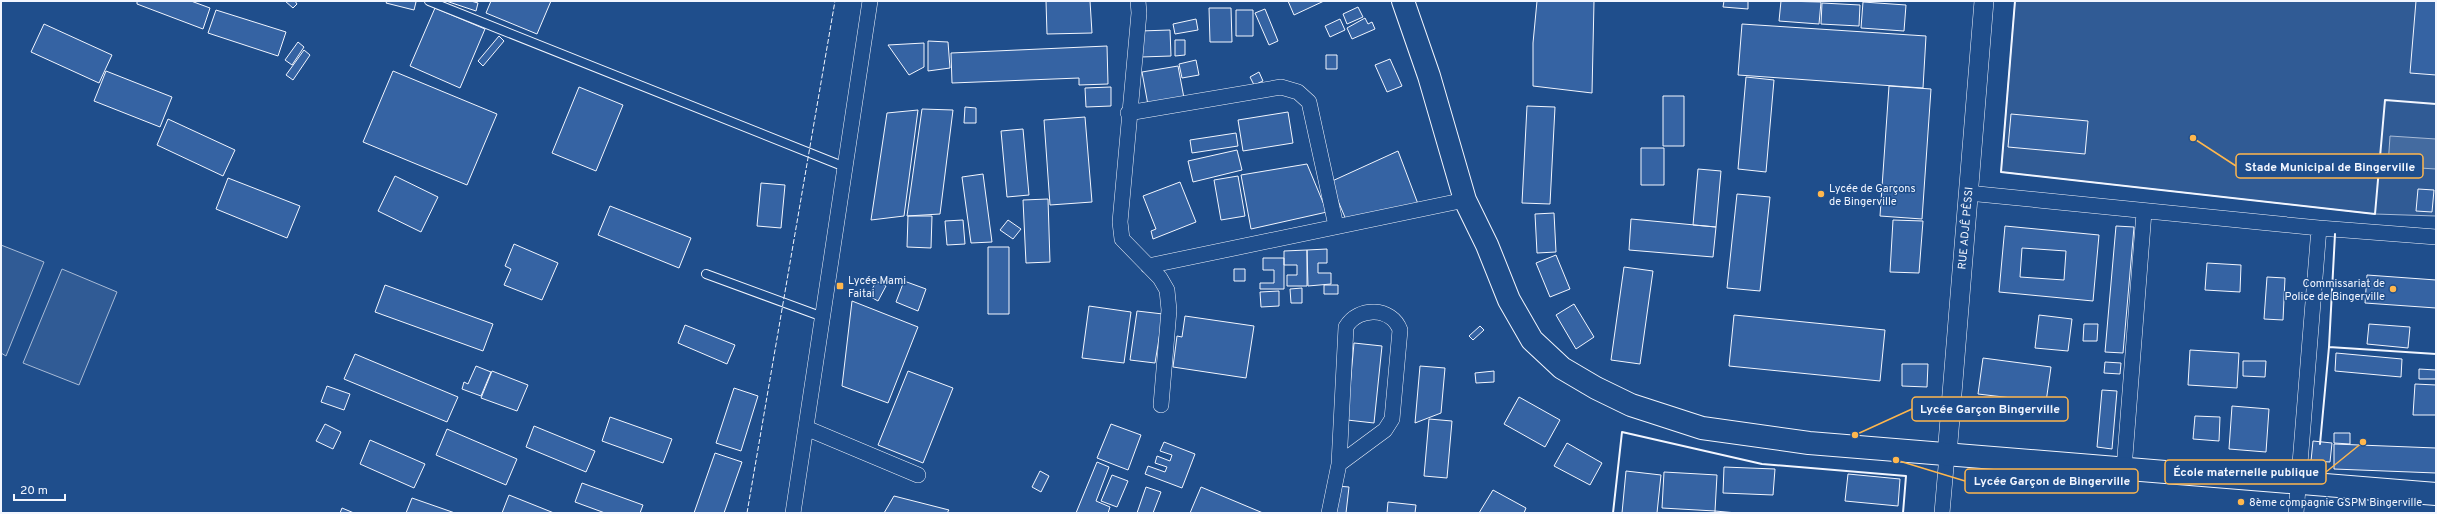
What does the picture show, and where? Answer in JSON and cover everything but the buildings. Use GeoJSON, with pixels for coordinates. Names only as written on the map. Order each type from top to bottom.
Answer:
{"type":"FeatureCollection","features":[{"type":"Feature","properties":{"kind":"main road"},"geometry":{"type":"LineString","coordinates":[[1403,1],[1429,76],[1466,200],[1487,245],[1509,300],[1532,340],[1562,368],[1596,388],[1631,405],[1702,428],[1809,443],[2436,494]]}},
{"type":"Feature","properties":{"kind":"street"},"geometry":{"type":"LineString","coordinates":[[793,513],[870,1]]}},
{"type":"Feature","properties":{"kind":"street"},"geometry":{"type":"LineString","coordinates":[[1138,1],[1139,13],[1128,114],[1120,222],[1122,239],[1160,278],[1167,290],[1169,310],[1161,405]]}},
{"type":"Feature","properties":{"kind":"street","name":"RUE ADJÊ PÊSSI"},"geometry":{"type":"LineString","coordinates":[[1947,454],[1984,1]]}},
{"type":"Feature","properties":{"kind":"street"},"geometry":{"type":"LineString","coordinates":[[1128,114],[1281,87],[1298,92],[1310,102],[1336,226]]}},
{"type":"Feature","properties":{"kind":"street"},"geometry":{"type":"LineString","coordinates":[[1968,193],[2144,212],[2436,237]]}},
{"type":"Feature","properties":{"kind":"street"},"geometry":{"type":"LineString","coordinates":[[1148,266],[1466,200]]}},
{"type":"Feature","properties":{"kind":"street"},"geometry":{"type":"LineString","coordinates":[[2124,469],[2144,212]]}},
{"type":"Feature","properties":{"kind":"street"},"geometry":{"type":"LineString","coordinates":[[2296,513],[2319,228]]}},
{"type":"Feature","properties":{"kind":"street"},"geometry":{"type":"LineString","coordinates":[[1329,513],[1339,464],[1346,327],[1351,318],[1362,312],[1389,315],[1396,320],[1400,330],[1392,418],[1385,430],[1339,464]]}},
{"type":"Feature","properties":{"kind":"street"},"geometry":{"type":"LineString","coordinates":[[806,428],[918,475]]}},
{"type":"Feature","properties":{"kind":"street"},"geometry":{"type":"LineString","coordinates":[[1942,513],[1947,454]]}},
{"type":"Feature","properties":{"kind":"lane"},"geometry":{"type":"LineString","coordinates":[[429,1],[732,120],[845,167]]}},
{"type":"Feature","properties":{"kind":"lane"},"geometry":{"type":"LineString","coordinates":[[706,274],[823,317]]}},
{"type":"Feature","properties":{"kind":"shaded area"},"geometry":{"type":"Polygon","coordinates":[[[2015,1],[2436,1],[2436,216],[2375,214],[2001,172],[2015,1]]]}},
{"type":"Feature","properties":{"kind":"shaded area"},"geometry":{"type":"Polygon","coordinates":[[[2390,136],[2436,139],[2436,169],[2388,166],[2390,136]]]}},
{"type":"Feature","properties":{"kind":"shaded area"},"geometry":{"type":"Polygon","coordinates":[[[1,245],[44,262],[6,356],[1,353],[1,245]]]}},
{"type":"Feature","properties":{"kind":"shaded area"},"geometry":{"type":"Polygon","coordinates":[[[62,269],[117,292],[79,385],[23,363],[62,269]]]}},
{"type":"Feature","properties":{"kind":"fence"},"geometry":{"type":"LineString","coordinates":[[747,513],[835,1]]}},
{"type":"Feature","properties":{"kind":"wall"},"geometry":{"type":"LineString","coordinates":[[2015,1],[2001,172],[2375,214],[2385,100],[2436,104]]}},
{"type":"Feature","properties":{"kind":"wall"},"geometry":{"type":"LineString","coordinates":[[2335,234],[2329,347],[2436,354]]}},
{"type":"Feature","properties":{"kind":"wall"},"geometry":{"type":"LineString","coordinates":[[2320,444],[2329,347]]}},
{"type":"Feature","properties":{"kind":"wall"},"geometry":{"type":"LineString","coordinates":[[1613,513],[1622,432],[1762,464],[1906,476],[1903,513]]}},
{"type":"Feature","properties":{"kind":"place","name":"Stade Municipal de Bingerville"},"geometry":{"type":"Point","coordinates":[2193,138]}},
{"type":"Feature","properties":{"kind":"place","name":"Lycée de Garçons de Bingerville"},"geometry":{"type":"Point","coordinates":[1821,194]}},
{"type":"Feature","properties":{"kind":"place","name":"Lycée Mami Faitai"},"geometry":{"type":"Point","coordinates":[840,286]}},
{"type":"Feature","properties":{"kind":"place","name":"Commissariat de Police de Bingerville"},"geometry":{"type":"Point","coordinates":[2393,289]}},
{"type":"Feature","properties":{"kind":"place","name":"Lycée Garçon Bingerville"},"geometry":{"type":"Point","coordinates":[1855,435]}},
{"type":"Feature","properties":{"kind":"place","name":"École maternelle publique"},"geometry":{"type":"Point","coordinates":[2363,442]}},
{"type":"Feature","properties":{"kind":"place","name":"Lycée Garçon de Bingerville"},"geometry":{"type":"Point","coordinates":[1896,460]}},
{"type":"Feature","properties":{"kind":"place","name":"8ème compagnie GSPM Bingerville"},"geometry":{"type":"Point","coordinates":[2241,502]}}]}
